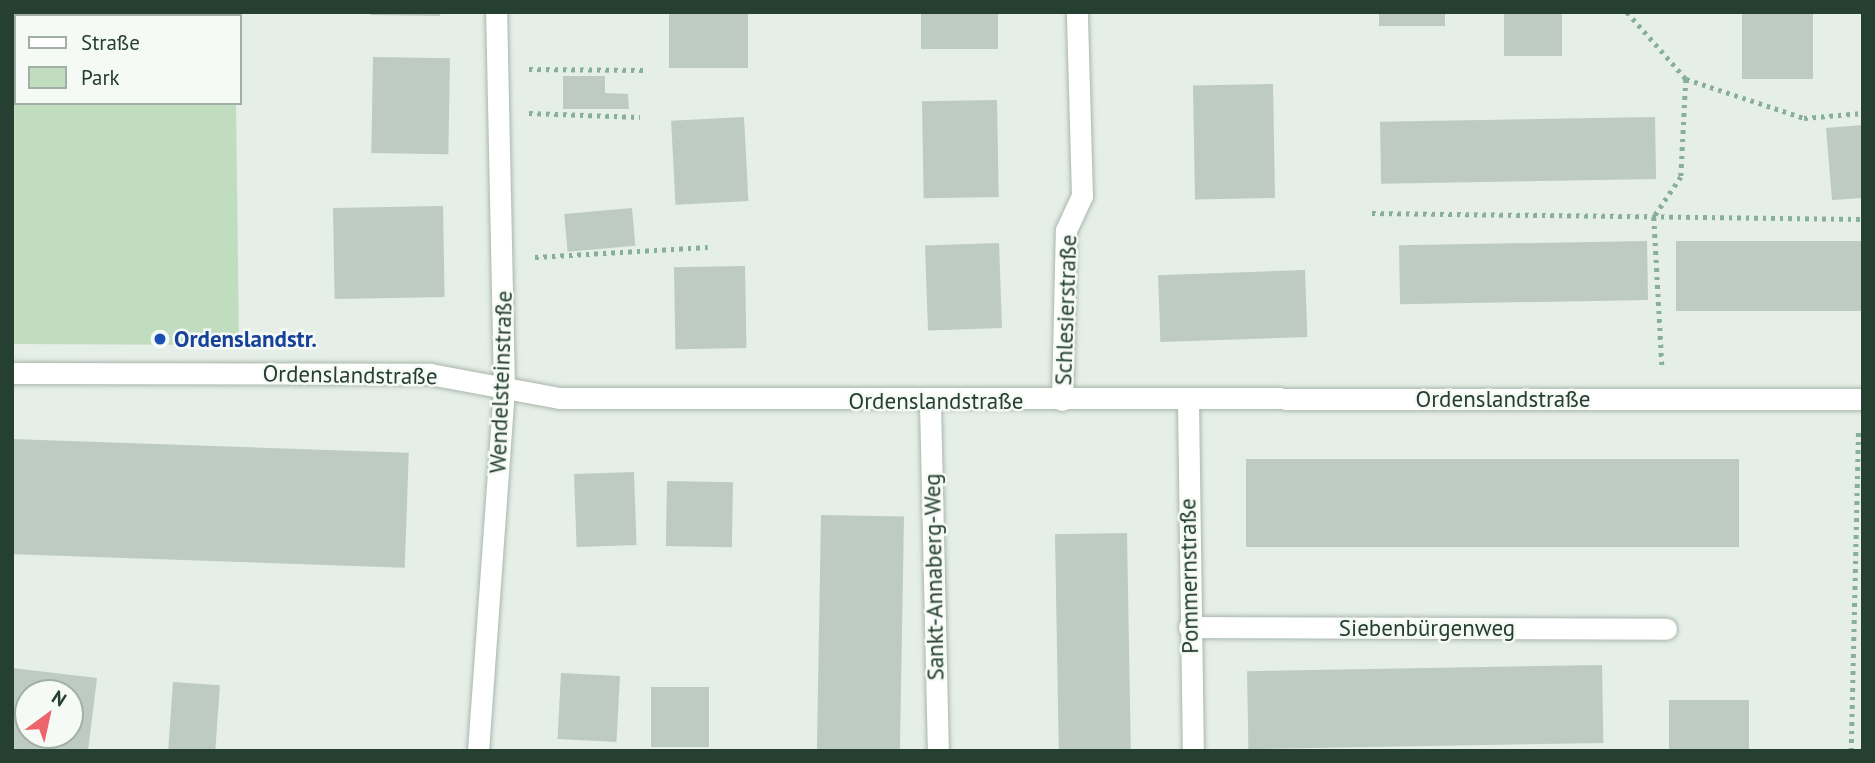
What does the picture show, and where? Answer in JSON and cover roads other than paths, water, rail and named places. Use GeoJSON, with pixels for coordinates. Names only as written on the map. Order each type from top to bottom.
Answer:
{"type":"FeatureCollection","features":[{"type":"Feature","properties":{"kind":"street","name":"Wendelsteinstraße"},"geometry":{"type":"LineString","coordinates":[[478,751],[504,388],[505,258],[496,12]]}},
{"type":"Feature","properties":{"kind":"street","name":"Schlesierstraße"},"geometry":{"type":"LineString","coordinates":[[1062,400],[1066,230],[1082,196],[1077,12]]}},
{"type":"Feature","properties":{"kind":"street","name":"Ordenslandstraße"},"geometry":{"type":"LineString","coordinates":[[12,373],[430,374],[560,398],[930,403],[1062,400],[1861,399]]}},
{"type":"Feature","properties":{"kind":"street","name":"Pommernstraße"},"geometry":{"type":"LineString","coordinates":[[1188,401],[1189,626],[1193,751]]}},
{"type":"Feature","properties":{"kind":"street","name":"Sankt-Annaberg-Weg"},"geometry":{"type":"LineString","coordinates":[[930,403],[938,751]]}},
{"type":"Feature","properties":{"kind":"street","name":"Siebenbürgenweg"},"geometry":{"type":"LineString","coordinates":[[1189,626],[1666,629]]}},
{"type":"Feature","properties":{"kind":"place","name":"Ordenslandstr."},"geometry":{"type":"Point","coordinates":[160,339]}}]}
